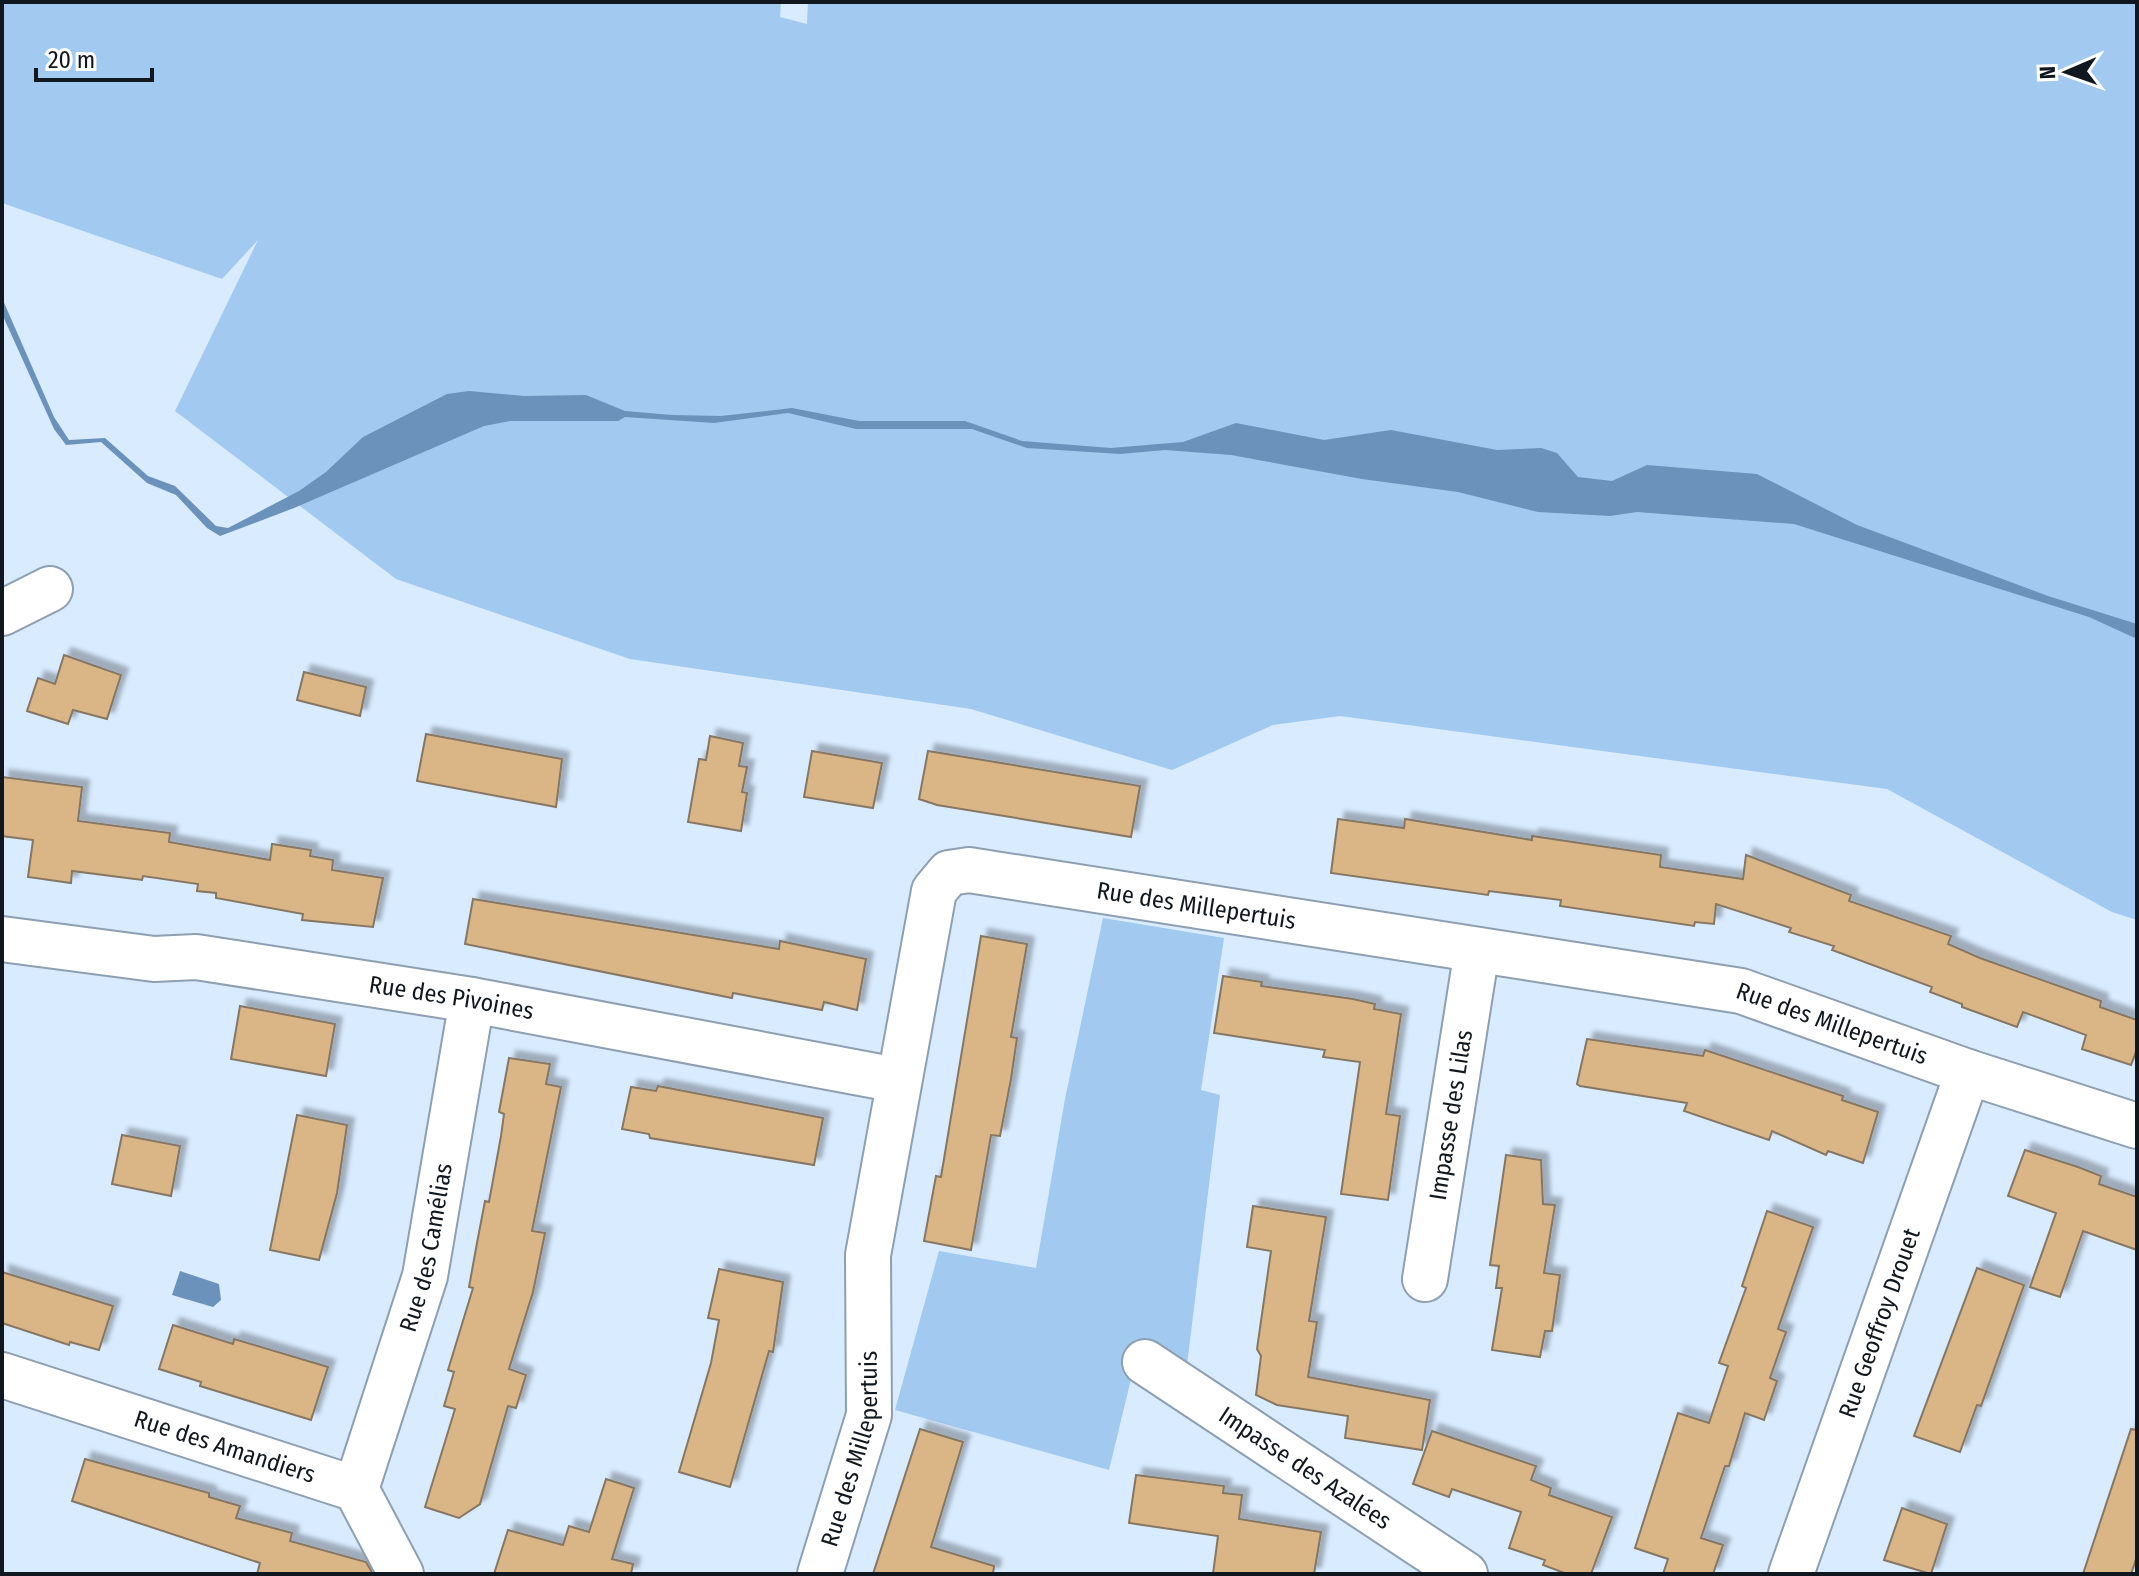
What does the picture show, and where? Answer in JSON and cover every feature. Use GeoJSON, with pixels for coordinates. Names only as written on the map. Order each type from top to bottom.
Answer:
{"type":"FeatureCollection","features":[{"type":"Feature","properties":{"kind":"street"},"geometry":{"type":"LineString","coordinates":[[2,613],[50,589]]}},
{"type":"Feature","properties":{"kind":"street","name":"Rue des Millepertuis"},"geometry":{"type":"LineString","coordinates":[[820,1574],[869,1415],[868,1255],[897,1080],[934,891],[949,873],[969,870],[1141,894],[1741,991],[1968,1072],[2137,1126]]}},
{"type":"Feature","properties":{"kind":"street","name":"Rue des Pivoines"},"geometry":{"type":"LineString","coordinates":[[2,939],[154,959],[196,957],[472,1000],[897,1080]]}},
{"type":"Feature","properties":{"kind":"street","name":"Impasse des Lilas"},"geometry":{"type":"LineString","coordinates":[[1425,1279],[1477,950]]}},
{"type":"Feature","properties":{"kind":"street","name":"Rue des Camélias"},"geometry":{"type":"LineString","coordinates":[[356,1489],[425,1276],[472,1000]]}},
{"type":"Feature","properties":{"kind":"street","name":"Rue Geoffroy Drouet"},"geometry":{"type":"LineString","coordinates":[[1791,1574],[1968,1072]]}},
{"type":"Feature","properties":{"kind":"street","name":"Impasse des Azalées"},"geometry":{"type":"LineString","coordinates":[[1145,1362],[1465,1574]]}},
{"type":"Feature","properties":{"kind":"street","name":"Rue des Amandiers"},"geometry":{"type":"LineString","coordinates":[[2,1375],[356,1489]]}},
{"type":"Feature","properties":{"kind":"street"},"geometry":{"type":"LineString","coordinates":[[356,1489],[401,1574]]}},
{"type":"Feature","properties":{"kind":"shaded area"},"geometry":{"type":"Polygon","coordinates":[[[2,2],[781,2],[780,17],[807,24],[808,2],[2137,2],[2137,920],[2112,912],[1887,789],[1340,716],[1273,725],[1172,770],[971,709],[630,659],[396,579],[175,411],[258,240],[222,279],[2,203],[2,2]]]}},
{"type":"Feature","properties":{"kind":"shaded area"},"geometry":{"type":"Polygon","coordinates":[[[2,298],[54,417],[69,440],[105,438],[148,476],[175,486],[216,526],[228,528],[299,491],[326,472],[363,437],[447,394],[469,391],[524,396],[586,395],[625,411],[672,415],[721,416],[792,408],[859,421],[965,421],[1022,441],[1111,448],[1183,442],[1236,423],[1324,440],[1391,430],[1497,450],[1541,448],[1557,453],[1578,477],[1612,481],[1647,465],[1757,474],[1857,525],[2048,596],[2137,624],[2137,639],[2089,617],[1794,524],[1637,512],[1610,516],[1538,512],[1458,492],[1362,479],[1231,455],[1165,450],[1120,454],[1027,448],[972,429],[856,429],[788,413],[714,423],[625,417],[618,421],[510,421],[484,426],[294,508],[220,536],[207,528],[176,495],[147,483],[101,442],[66,445],[54,429],[2,314],[2,298]]]}},
{"type":"Feature","properties":{"kind":"shaded area"},"geometry":{"type":"Polygon","coordinates":[[[1103,918],[1224,938],[1201,1090],[1220,1095],[1187,1365],[1139,1346],[1109,1470],[895,1410],[939,1251],[1036,1268],[1065,1099],[1103,918]]]}},
{"type":"Feature","properties":{"kind":"shaded area"},"geometry":{"type":"Polygon","coordinates":[[[180,1271],[219,1284],[221,1300],[213,1307],[172,1295],[180,1271]]]}},
{"type":"Feature","properties":{"kind":"building"},"geometry":{"type":"Polygon","coordinates":[[[64,655],[121,675],[107,719],[73,710],[68,724],[27,711],[38,678],[55,684],[64,655]]]}},
{"type":"Feature","properties":{"kind":"building"},"geometry":{"type":"Polygon","coordinates":[[[304,672],[366,687],[360,716],[297,700],[304,672]]]}},
{"type":"Feature","properties":{"kind":"building"},"geometry":{"type":"Polygon","coordinates":[[[426,734],[562,759],[556,807],[417,781],[426,734]]]}},
{"type":"Feature","properties":{"kind":"building"},"geometry":{"type":"Polygon","coordinates":[[[710,736],[743,743],[739,766],[747,767],[742,792],[747,793],[741,831],[688,822],[699,759],[706,760],[710,736]]]}},
{"type":"Feature","properties":{"kind":"building"},"geometry":{"type":"Polygon","coordinates":[[[812,751],[882,763],[873,808],[804,797],[812,751]]]}},
{"type":"Feature","properties":{"kind":"building"},"geometry":{"type":"Polygon","coordinates":[[[928,751],[1140,786],[1131,837],[937,805],[919,799],[928,751]]]}},
{"type":"Feature","properties":{"kind":"building"},"geometry":{"type":"Polygon","coordinates":[[[2,777],[82,787],[78,821],[170,833],[169,842],[270,860],[272,844],[311,850],[310,856],[333,860],[332,870],[383,878],[373,927],[302,920],[303,914],[216,898],[216,893],[197,891],[198,884],[143,876],[142,880],[72,871],[71,883],[28,877],[33,840],[2,836],[2,777]]]}},
{"type":"Feature","properties":{"kind":"building"},"geometry":{"type":"Polygon","coordinates":[[[1338,819],[1404,828],[1405,819],[1532,840],[1532,836],[1661,855],[1660,867],[1743,879],[1746,855],[1851,895],[1849,901],[1951,936],[1948,944],[1980,958],[2101,1001],[2100,1007],[2137,1020],[2137,1049],[2131,1065],[2082,1049],[2086,1035],[2023,1012],[2017,1027],[1930,992],[1932,987],[1832,950],[1834,946],[1789,932],[1791,928],[1716,904],[1714,924],[1695,922],[1694,926],[1560,906],[1561,900],[1489,891],[1488,895],[1331,873],[1338,819]]]}},
{"type":"Feature","properties":{"kind":"building"},"geometry":{"type":"Polygon","coordinates":[[[473,899],[779,949],[780,941],[866,959],[857,1010],[824,1002],[822,1010],[733,993],[732,998],[465,944],[473,899]]]}},
{"type":"Feature","properties":{"kind":"building"},"geometry":{"type":"Polygon","coordinates":[[[981,936],[1027,944],[1011,1037],[1017,1038],[1011,1079],[1000,1136],[991,1135],[971,1250],[924,1241],[936,1176],[941,1177],[981,936]]]}},
{"type":"Feature","properties":{"kind":"building"},"geometry":{"type":"Polygon","coordinates":[[[1223,976],[1262,982],[1261,986],[1353,999],[1375,1004],[1374,1009],[1401,1014],[1386,1114],[1400,1116],[1388,1200],[1341,1194],[1360,1062],[1323,1057],[1325,1050],[1214,1033],[1223,976]]]}},
{"type":"Feature","properties":{"kind":"building"},"geometry":{"type":"Polygon","coordinates":[[[240,1006],[335,1024],[326,1076],[231,1059],[240,1006]]]}},
{"type":"Feature","properties":{"kind":"building"},"geometry":{"type":"Polygon","coordinates":[[[1587,1039],[1703,1056],[1705,1050],[1843,1096],[1842,1100],[1878,1112],[1863,1163],[1828,1151],[1826,1155],[1772,1131],[1769,1140],[1684,1111],[1687,1103],[1580,1086],[1577,1084],[1587,1039]]]}},
{"type":"Feature","properties":{"kind":"building"},"geometry":{"type":"Polygon","coordinates":[[[509,1058],[550,1064],[546,1084],[561,1087],[532,1231],[545,1233],[533,1292],[509,1369],[526,1375],[516,1408],[508,1406],[480,1504],[459,1518],[425,1507],[455,1409],[444,1406],[454,1372],[448,1370],[473,1288],[469,1287],[477,1243],[485,1201],[489,1202],[501,1136],[504,1114],[499,1112],[509,1058]]]}},
{"type":"Feature","properties":{"kind":"building"},"geometry":{"type":"Polygon","coordinates":[[[658,1086],[823,1118],[814,1165],[650,1138],[649,1134],[622,1129],[631,1087],[656,1091],[658,1086]]]}},
{"type":"Feature","properties":{"kind":"building"},"geometry":{"type":"Polygon","coordinates":[[[297,1115],[347,1125],[337,1193],[319,1260],[270,1250],[297,1115]]]}},
{"type":"Feature","properties":{"kind":"building"},"geometry":{"type":"Polygon","coordinates":[[[122,1135],[180,1146],[171,1196],[112,1184],[122,1135]]]}},
{"type":"Feature","properties":{"kind":"building"},"geometry":{"type":"Polygon","coordinates":[[[2025,1150],[2101,1176],[2099,1184],[2137,1197],[2137,1250],[2083,1231],[2060,1297],[2030,1287],[2056,1213],[2008,1196],[2025,1150]]]}},
{"type":"Feature","properties":{"kind":"building"},"geometry":{"type":"Polygon","coordinates":[[[1506,1155],[1541,1160],[1543,1204],[1555,1205],[1544,1273],[1560,1275],[1552,1331],[1545,1331],[1540,1357],[1492,1350],[1502,1288],[1496,1288],[1499,1266],[1490,1265],[1506,1155]]]}},
{"type":"Feature","properties":{"kind":"building"},"geometry":{"type":"Polygon","coordinates":[[[1253,1206],[1326,1217],[1309,1321],[1317,1322],[1308,1377],[1430,1400],[1422,1450],[1345,1438],[1348,1416],[1277,1405],[1256,1395],[1261,1356],[1257,1349],[1271,1251],[1247,1247],[1253,1206]]]}},
{"type":"Feature","properties":{"kind":"building"},"geometry":{"type":"Polygon","coordinates":[[[1767,1211],[1813,1227],[1778,1329],[1786,1332],[1770,1378],[1777,1381],[1764,1420],[1745,1413],[1729,1466],[1725,1466],[1701,1538],[1723,1545],[1713,1574],[1663,1574],[1668,1559],[1635,1548],[1678,1413],[1709,1423],[1728,1366],[1719,1363],[1746,1288],[1742,1286],[1767,1211]]]}},
{"type":"Feature","properties":{"kind":"building"},"geometry":{"type":"Polygon","coordinates":[[[1977,1268],[2024,1285],[1981,1406],[1977,1405],[1960,1452],[1914,1436],[1977,1268]]]}},
{"type":"Feature","properties":{"kind":"building"},"geometry":{"type":"Polygon","coordinates":[[[719,1269],[783,1282],[773,1352],[769,1351],[730,1487],[679,1472],[711,1363],[719,1320],[708,1318],[719,1269]]]}},
{"type":"Feature","properties":{"kind":"building"},"geometry":{"type":"Polygon","coordinates":[[[2,1272],[113,1306],[99,1350],[70,1342],[69,1345],[2,1323],[2,1272]]]}},
{"type":"Feature","properties":{"kind":"building"},"geometry":{"type":"Polygon","coordinates":[[[173,1325],[233,1344],[234,1339],[328,1367],[311,1420],[200,1386],[201,1382],[159,1369],[173,1325]]]}},
{"type":"Feature","properties":{"kind":"building"},"geometry":{"type":"Polygon","coordinates":[[[920,1429],[963,1442],[931,1547],[994,1566],[993,1574],[873,1574],[920,1429]]]}},
{"type":"Feature","properties":{"kind":"building"},"geometry":{"type":"Polygon","coordinates":[[[2131,1429],[2137,1430],[2137,1556],[2131,1574],[2083,1574],[2131,1429]]]}},
{"type":"Feature","properties":{"kind":"building"},"geometry":{"type":"Polygon","coordinates":[[[1432,1431],[1536,1466],[1531,1480],[1551,1488],[1549,1495],[1612,1517],[1591,1574],[1567,1574],[1543,1565],[1545,1560],[1509,1548],[1521,1512],[1452,1489],[1449,1497],[1413,1484],[1432,1431]]]}},
{"type":"Feature","properties":{"kind":"building"},"geometry":{"type":"Polygon","coordinates":[[[85,1459],[209,1493],[209,1497],[240,1506],[236,1518],[292,1533],[290,1541],[366,1562],[373,1574],[257,1574],[260,1563],[72,1501],[85,1459]]]}},
{"type":"Feature","properties":{"kind":"building"},"geometry":{"type":"Polygon","coordinates":[[[1136,1475],[1224,1486],[1223,1493],[1242,1495],[1239,1519],[1321,1532],[1314,1574],[1213,1574],[1218,1536],[1129,1523],[1136,1475]]]}},
{"type":"Feature","properties":{"kind":"building"},"geometry":{"type":"Polygon","coordinates":[[[606,1479],[634,1488],[612,1559],[633,1564],[631,1574],[494,1574],[508,1530],[563,1545],[569,1526],[589,1532],[606,1479]]]}},
{"type":"Feature","properties":{"kind":"building"},"geometry":{"type":"Polygon","coordinates":[[[1902,1508],[1947,1524],[1931,1574],[1884,1560],[1902,1508]]]}}]}
